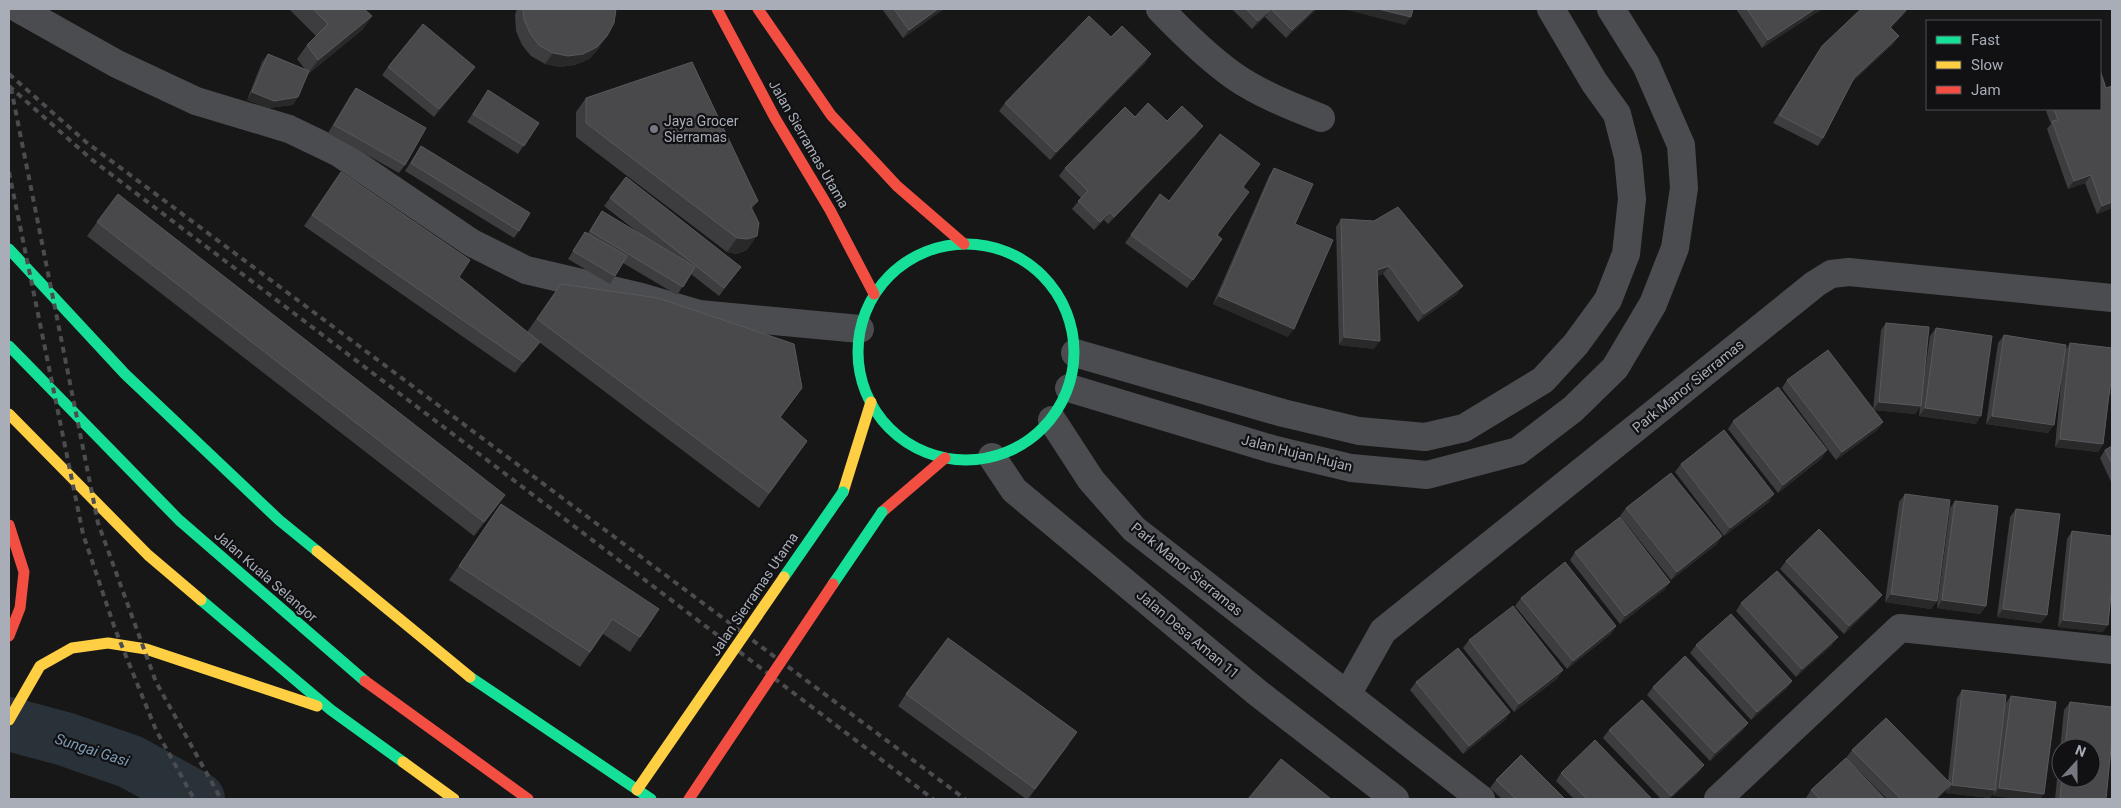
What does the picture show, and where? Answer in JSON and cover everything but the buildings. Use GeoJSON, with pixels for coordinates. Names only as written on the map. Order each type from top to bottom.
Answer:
{"type":"FeatureCollection","features":[{"type":"Feature","properties":{"kind":"main road","name":"Jalan Sierramas Utama"},"geometry":{"type":"LineString","coordinates":[[717,9],[775,118],[830,210],[874,294]]}},
{"type":"Feature","properties":{"kind":"main road","name":"Jalan Sierramas Utama"},"geometry":{"type":"LineString","coordinates":[[758,9],[831,115],[897,186],[964,244]]}},
{"type":"Feature","properties":{"kind":"main road"},"geometry":{"type":"LineString","coordinates":[[964,244],[998,249],[1029,264],[1054,288],[1070,319],[1075,353],[1069,388],[1052,420],[1025,443],[992,458],[969,460],[945,458],[915,447],[889,428],[870,402],[859,367],[860,329],[874,294],[898,268],[929,250],[964,244]]}},
{"type":"Feature","properties":{"kind":"main road"},"geometry":{"type":"LineString","coordinates":[[9,249],[125,374],[279,520],[465,674],[634,795],[651,799]]}},
{"type":"Feature","properties":{"kind":"main road","name":"Jalan Kuala Selangor"},"geometry":{"type":"LineString","coordinates":[[9,346],[179,520],[345,665],[360,678],[528,799]]}},
{"type":"Feature","properties":{"kind":"main road","name":"Jalan Sierramas Utama"},"geometry":{"type":"LineString","coordinates":[[634,795],[843,492],[870,402]]}},
{"type":"Feature","properties":{"kind":"main road"},"geometry":{"type":"LineString","coordinates":[[9,414],[148,555],[330,710],[454,799]]}},
{"type":"Feature","properties":{"kind":"main road"},"geometry":{"type":"LineString","coordinates":[[689,799],[882,512],[945,458]]}},
{"type":"Feature","properties":{"kind":"main road"},"geometry":{"type":"LineString","coordinates":[[9,525],[24,572],[20,608],[9,636]]}},
{"type":"Feature","properties":{"kind":"main road"},"geometry":{"type":"LineString","coordinates":[[9,720],[40,666],[72,648],[108,644],[146,649],[330,710]]}},
{"type":"Feature","properties":{"kind":"street"},"geometry":{"type":"LineString","coordinates":[[19,9],[117,64],[196,101],[289,129],[339,154],[472,243],[526,270],[641,297],[698,314],[860,329]]}},
{"type":"Feature","properties":{"kind":"street"},"geometry":{"type":"LineString","coordinates":[[1160,9],[1195,46],[1235,77],[1274,99],[1321,118]]}},
{"type":"Feature","properties":{"kind":"street"},"geometry":{"type":"LineString","coordinates":[[1075,353],[1283,413],[1349,429],[1425,437],[1464,428],[1543,380],[1576,344],[1608,300],[1626,254],[1632,199],[1628,157],[1617,114],[1594,82],[1551,9]]}},
{"type":"Feature","properties":{"kind":"street","name":"Jalan Hujan Hujan"},"geometry":{"type":"LineString","coordinates":[[1069,388],[1272,449],[1351,468],[1427,475],[1479,463],[1518,451],[1573,409],[1615,368],[1653,304],[1675,248],[1684,188],[1681,145],[1646,65],[1611,9]]}},
{"type":"Feature","properties":{"kind":"street","name":"Park Manor Sierramas"},"geometry":{"type":"LineString","coordinates":[[1347,695],[1383,631],[1814,284],[1831,274],[1849,272],[2112,298]]}},
{"type":"Feature","properties":{"kind":"street","name":"Park Manor Sierramas"},"geometry":{"type":"LineString","coordinates":[[1052,420],[1091,480],[1134,529],[1480,799]]}},
{"type":"Feature","properties":{"kind":"street","name":"Jalan Desa Aman 11"},"geometry":{"type":"LineString","coordinates":[[992,458],[1014,490],[1259,694],[1395,799]]}},
{"type":"Feature","properties":{"kind":"street"},"geometry":{"type":"LineString","coordinates":[[1718,799],[1900,628],[2112,650]]}},
{"type":"Feature","properties":{"kind":"waterway","name":"Sungai Gasi"},"geometry":{"type":"LineString","coordinates":[[9,724],[65,739],[131,762],[198,799]]}},
{"type":"Feature","properties":{"kind":"railway"},"geometry":{"type":"LineString","coordinates":[[9,74],[86,142],[965,799]]}},
{"type":"Feature","properties":{"kind":"railway"},"geometry":{"type":"LineString","coordinates":[[9,86],[91,159],[933,799]]}},
{"type":"Feature","properties":{"kind":"railway"},"geometry":{"type":"LineString","coordinates":[[11,88],[98,523],[156,682],[221,799]]}},
{"type":"Feature","properties":{"kind":"railway"},"geometry":{"type":"LineString","coordinates":[[9,172],[83,534],[115,629],[156,730],[194,799]]}},
{"type":"Feature","properties":{"kind":"traffic: fast"},"geometry":{"type":"LineString","coordinates":[[966,244],[997,249],[1017,257],[1042,276],[1061,301],[1069,321],[1074,352],[1069,383],[1061,403],[1042,428],[1017,447],[997,455],[966,460],[935,455],[915,447],[890,428],[871,403],[863,383],[858,352],[863,321],[871,301],[890,276],[915,257],[935,249],[966,244]]}},
{"type":"Feature","properties":{"kind":"traffic: fast"},"geometry":{"type":"LineString","coordinates":[[9,249],[125,374],[279,520],[317,551]]}},
{"type":"Feature","properties":{"kind":"traffic: fast"},"geometry":{"type":"LineString","coordinates":[[9,346],[179,520],[365,681]]}},
{"type":"Feature","properties":{"kind":"traffic: fast"},"geometry":{"type":"LineString","coordinates":[[784,577],[843,492]]}},
{"type":"Feature","properties":{"kind":"traffic: fast"},"geometry":{"type":"LineString","coordinates":[[833,584],[882,512]]}},
{"type":"Feature","properties":{"kind":"traffic: fast"},"geometry":{"type":"LineString","coordinates":[[201,600],[331,710],[403,762]]}},
{"type":"Feature","properties":{"kind":"traffic: fast"},"geometry":{"type":"LineString","coordinates":[[470,677],[651,799]]}},
{"type":"Feature","properties":{"kind":"traffic: slow"},"geometry":{"type":"LineString","coordinates":[[843,492],[871,402]]}},
{"type":"Feature","properties":{"kind":"traffic: slow"},"geometry":{"type":"LineString","coordinates":[[9,414],[148,555],[201,600]]}},
{"type":"Feature","properties":{"kind":"traffic: slow"},"geometry":{"type":"LineString","coordinates":[[317,551],[470,677]]}},
{"type":"Feature","properties":{"kind":"traffic: slow"},"geometry":{"type":"LineString","coordinates":[[637,790],[784,577]]}},
{"type":"Feature","properties":{"kind":"traffic: slow"},"geometry":{"type":"LineString","coordinates":[[9,720],[40,666],[72,648],[108,643],[146,649],[317,706]]}},
{"type":"Feature","properties":{"kind":"traffic: slow"},"geometry":{"type":"LineString","coordinates":[[403,762],[454,799]]}},
{"type":"Feature","properties":{"kind":"traffic: jam"},"geometry":{"type":"LineString","coordinates":[[717,9],[775,118],[830,210],[874,294]]}},
{"type":"Feature","properties":{"kind":"traffic: jam"},"geometry":{"type":"LineString","coordinates":[[758,9],[831,115],[897,186],[964,244]]}},
{"type":"Feature","properties":{"kind":"traffic: jam"},"geometry":{"type":"LineString","coordinates":[[882,512],[945,458]]}},
{"type":"Feature","properties":{"kind":"traffic: jam"},"geometry":{"type":"LineString","coordinates":[[9,525],[24,572],[20,608],[9,636]]}},
{"type":"Feature","properties":{"kind":"traffic: jam"},"geometry":{"type":"LineString","coordinates":[[689,799],[833,584]]}},
{"type":"Feature","properties":{"kind":"traffic: jam"},"geometry":{"type":"LineString","coordinates":[[365,681],[528,799]]}},
{"type":"Feature","properties":{"kind":"place","name":"Jaya Grocer Sierramas"},"geometry":{"type":"Point","coordinates":[654,129]}}]}
